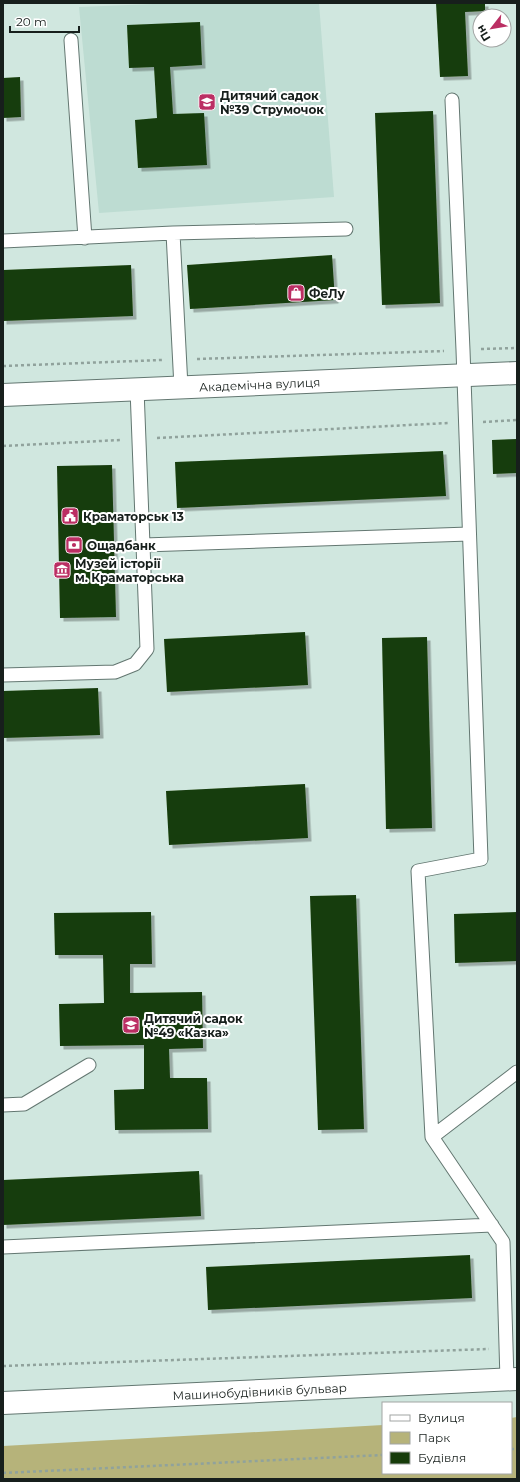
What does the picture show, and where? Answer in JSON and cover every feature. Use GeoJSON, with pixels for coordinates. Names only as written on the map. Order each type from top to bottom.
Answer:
{"type":"FeatureCollection","features":[{"type":"Feature","properties":{"kind":"street","name":"Академічна вулиця"},"geometry":{"type":"LineString","coordinates":[[3,396],[517,373]]}},
{"type":"Feature","properties":{"kind":"street","name":"Машинобудівників бульвар"},"geometry":{"type":"LineString","coordinates":[[3,1403],[512,1380]]}},
{"type":"Feature","properties":{"kind":"lane"},"geometry":{"type":"LineString","coordinates":[[72,40],[85,238]]}},
{"type":"Feature","properties":{"kind":"lane"},"geometry":{"type":"LineString","coordinates":[[452,100],[464,375],[481,859],[418,871],[432,1137],[504,1242],[506,1349],[512,1380]]}},
{"type":"Feature","properties":{"kind":"lane"},"geometry":{"type":"LineString","coordinates":[[3,241],[173,233],[346,229]]}},
{"type":"Feature","properties":{"kind":"lane"},"geometry":{"type":"LineString","coordinates":[[173,233],[181,387]]}},
{"type":"Feature","properties":{"kind":"lane"},"geometry":{"type":"LineString","coordinates":[[3,675],[115,672],[135,664],[147,649],[137,390]]}},
{"type":"Feature","properties":{"kind":"lane"},"geometry":{"type":"LineString","coordinates":[[144,545],[469,534]]}},
{"type":"Feature","properties":{"kind":"lane"},"geometry":{"type":"LineString","coordinates":[[3,1105],[24,1104],[89,1065]]}},
{"type":"Feature","properties":{"kind":"lane"},"geometry":{"type":"LineString","coordinates":[[432,1137],[517,1072]]}},
{"type":"Feature","properties":{"kind":"lane"},"geometry":{"type":"LineString","coordinates":[[3,1247],[492,1225]]}},
{"type":"Feature","properties":{"kind":"path"},"geometry":{"type":"LineString","coordinates":[[3,366],[517,348]]}},
{"type":"Feature","properties":{"kind":"path"},"geometry":{"type":"LineString","coordinates":[[3,446],[517,420]]}},
{"type":"Feature","properties":{"kind":"path"},"geometry":{"type":"LineString","coordinates":[[3,1366],[506,1349]]}},
{"type":"Feature","properties":{"kind":"path"},"geometry":{"type":"LineString","coordinates":[[3,1473],[382,1455]]}},
{"type":"Feature","properties":{"kind":"shaded area","name":"Дитячий садок №39 Струмочок"},"geometry":{"type":"Polygon","coordinates":[[[178,3],[319,3],[334,197],[99,213],[79,7],[178,3]]]}},
{"type":"Feature","properties":{"kind":"green space"},"geometry":{"type":"Polygon","coordinates":[[[517,1417],[517,1479],[3,1479],[3,1446],[382,1425],[382,1474],[512,1474],[512,1418],[517,1417]]]}},
{"type":"Feature","properties":{"kind":"building"},"geometry":{"type":"Polygon","coordinates":[[[436,3],[485,3],[485,8],[472,8],[472,12],[465,12],[468,76],[440,77],[436,3]]]}},
{"type":"Feature","properties":{"kind":"building"},"geometry":{"type":"Polygon","coordinates":[[[200,22],[202,65],[170,67],[173,114],[204,113],[207,165],[138,168],[135,120],[157,118],[154,67],[129,68],[127,25],[200,22]]]}},
{"type":"Feature","properties":{"kind":"building"},"geometry":{"type":"Polygon","coordinates":[[[20,77],[21,117],[3,118],[3,78],[20,77]]]}},
{"type":"Feature","properties":{"kind":"building"},"geometry":{"type":"Polygon","coordinates":[[[433,111],[440,303],[382,305],[375,113],[433,111]]]}},
{"type":"Feature","properties":{"kind":"building"},"geometry":{"type":"Polygon","coordinates":[[[332,255],[335,300],[190,309],[187,265],[332,255]]]}},
{"type":"Feature","properties":{"kind":"building"},"geometry":{"type":"Polygon","coordinates":[[[131,265],[133,316],[3,321],[3,270],[131,265]]]}},
{"type":"Feature","properties":{"kind":"building"},"geometry":{"type":"Polygon","coordinates":[[[517,439],[517,473],[493,474],[492,440],[517,439]]]}},
{"type":"Feature","properties":{"kind":"building"},"geometry":{"type":"Polygon","coordinates":[[[443,451],[446,496],[177,508],[175,462],[443,451]]]}},
{"type":"Feature","properties":{"kind":"building"},"geometry":{"type":"Polygon","coordinates":[[[112,465],[116,617],[60,618],[57,466],[112,465]]]}},
{"type":"Feature","properties":{"kind":"building"},"geometry":{"type":"Polygon","coordinates":[[[305,632],[308,685],[167,692],[164,639],[305,632]]]}},
{"type":"Feature","properties":{"kind":"building"},"geometry":{"type":"Polygon","coordinates":[[[427,637],[432,828],[386,829],[382,638],[427,637]]]}},
{"type":"Feature","properties":{"kind":"building"},"geometry":{"type":"Polygon","coordinates":[[[98,688],[100,735],[3,738],[3,691],[98,688]]]}},
{"type":"Feature","properties":{"kind":"building"},"geometry":{"type":"Polygon","coordinates":[[[305,784],[308,838],[169,845],[166,791],[305,784]]]}},
{"type":"Feature","properties":{"kind":"building"},"geometry":{"type":"Polygon","coordinates":[[[356,895],[364,1129],[318,1130],[310,896],[356,895]]]}},
{"type":"Feature","properties":{"kind":"building","name":"Дитячий садок №49 «Казка»"},"geometry":{"type":"Polygon","coordinates":[[[151,912],[152,964],[130,964],[130,993],[202,992],[203,1048],[169,1049],[170,1078],[207,1078],[208,1129],[115,1130],[114,1090],[144,1089],[144,1045],[60,1046],[59,1004],[104,1003],[103,955],[55,955],[54,913],[151,912]]]}},
{"type":"Feature","properties":{"kind":"building"},"geometry":{"type":"Polygon","coordinates":[[[517,912],[517,961],[455,963],[454,914],[517,912]]]}},
{"type":"Feature","properties":{"kind":"building"},"geometry":{"type":"Polygon","coordinates":[[[199,1171],[201,1216],[3,1225],[3,1180],[199,1171]]]}},
{"type":"Feature","properties":{"kind":"building"},"geometry":{"type":"Polygon","coordinates":[[[470,1255],[472,1298],[208,1310],[206,1267],[470,1255]]]}},
{"type":"Feature","properties":{"kind":"place","name":"Дитячий садок №39 Струмочок"},"geometry":{"type":"Point","coordinates":[207,102]}},
{"type":"Feature","properties":{"kind":"place","name":"ФеЛу"},"geometry":{"type":"Point","coordinates":[296,293]}},
{"type":"Feature","properties":{"kind":"place","name":"Краматорськ 13"},"geometry":{"type":"Point","coordinates":[70,516]}},
{"type":"Feature","properties":{"kind":"place","name":"Ощадбанк"},"geometry":{"type":"Point","coordinates":[74,545]}},
{"type":"Feature","properties":{"kind":"place","name":"Музей історії м. Краматорська"},"geometry":{"type":"Point","coordinates":[62,570]}},
{"type":"Feature","properties":{"kind":"place","name":"Дитячий садок №49 «Казка»"},"geometry":{"type":"Point","coordinates":[131,1025]}}]}
